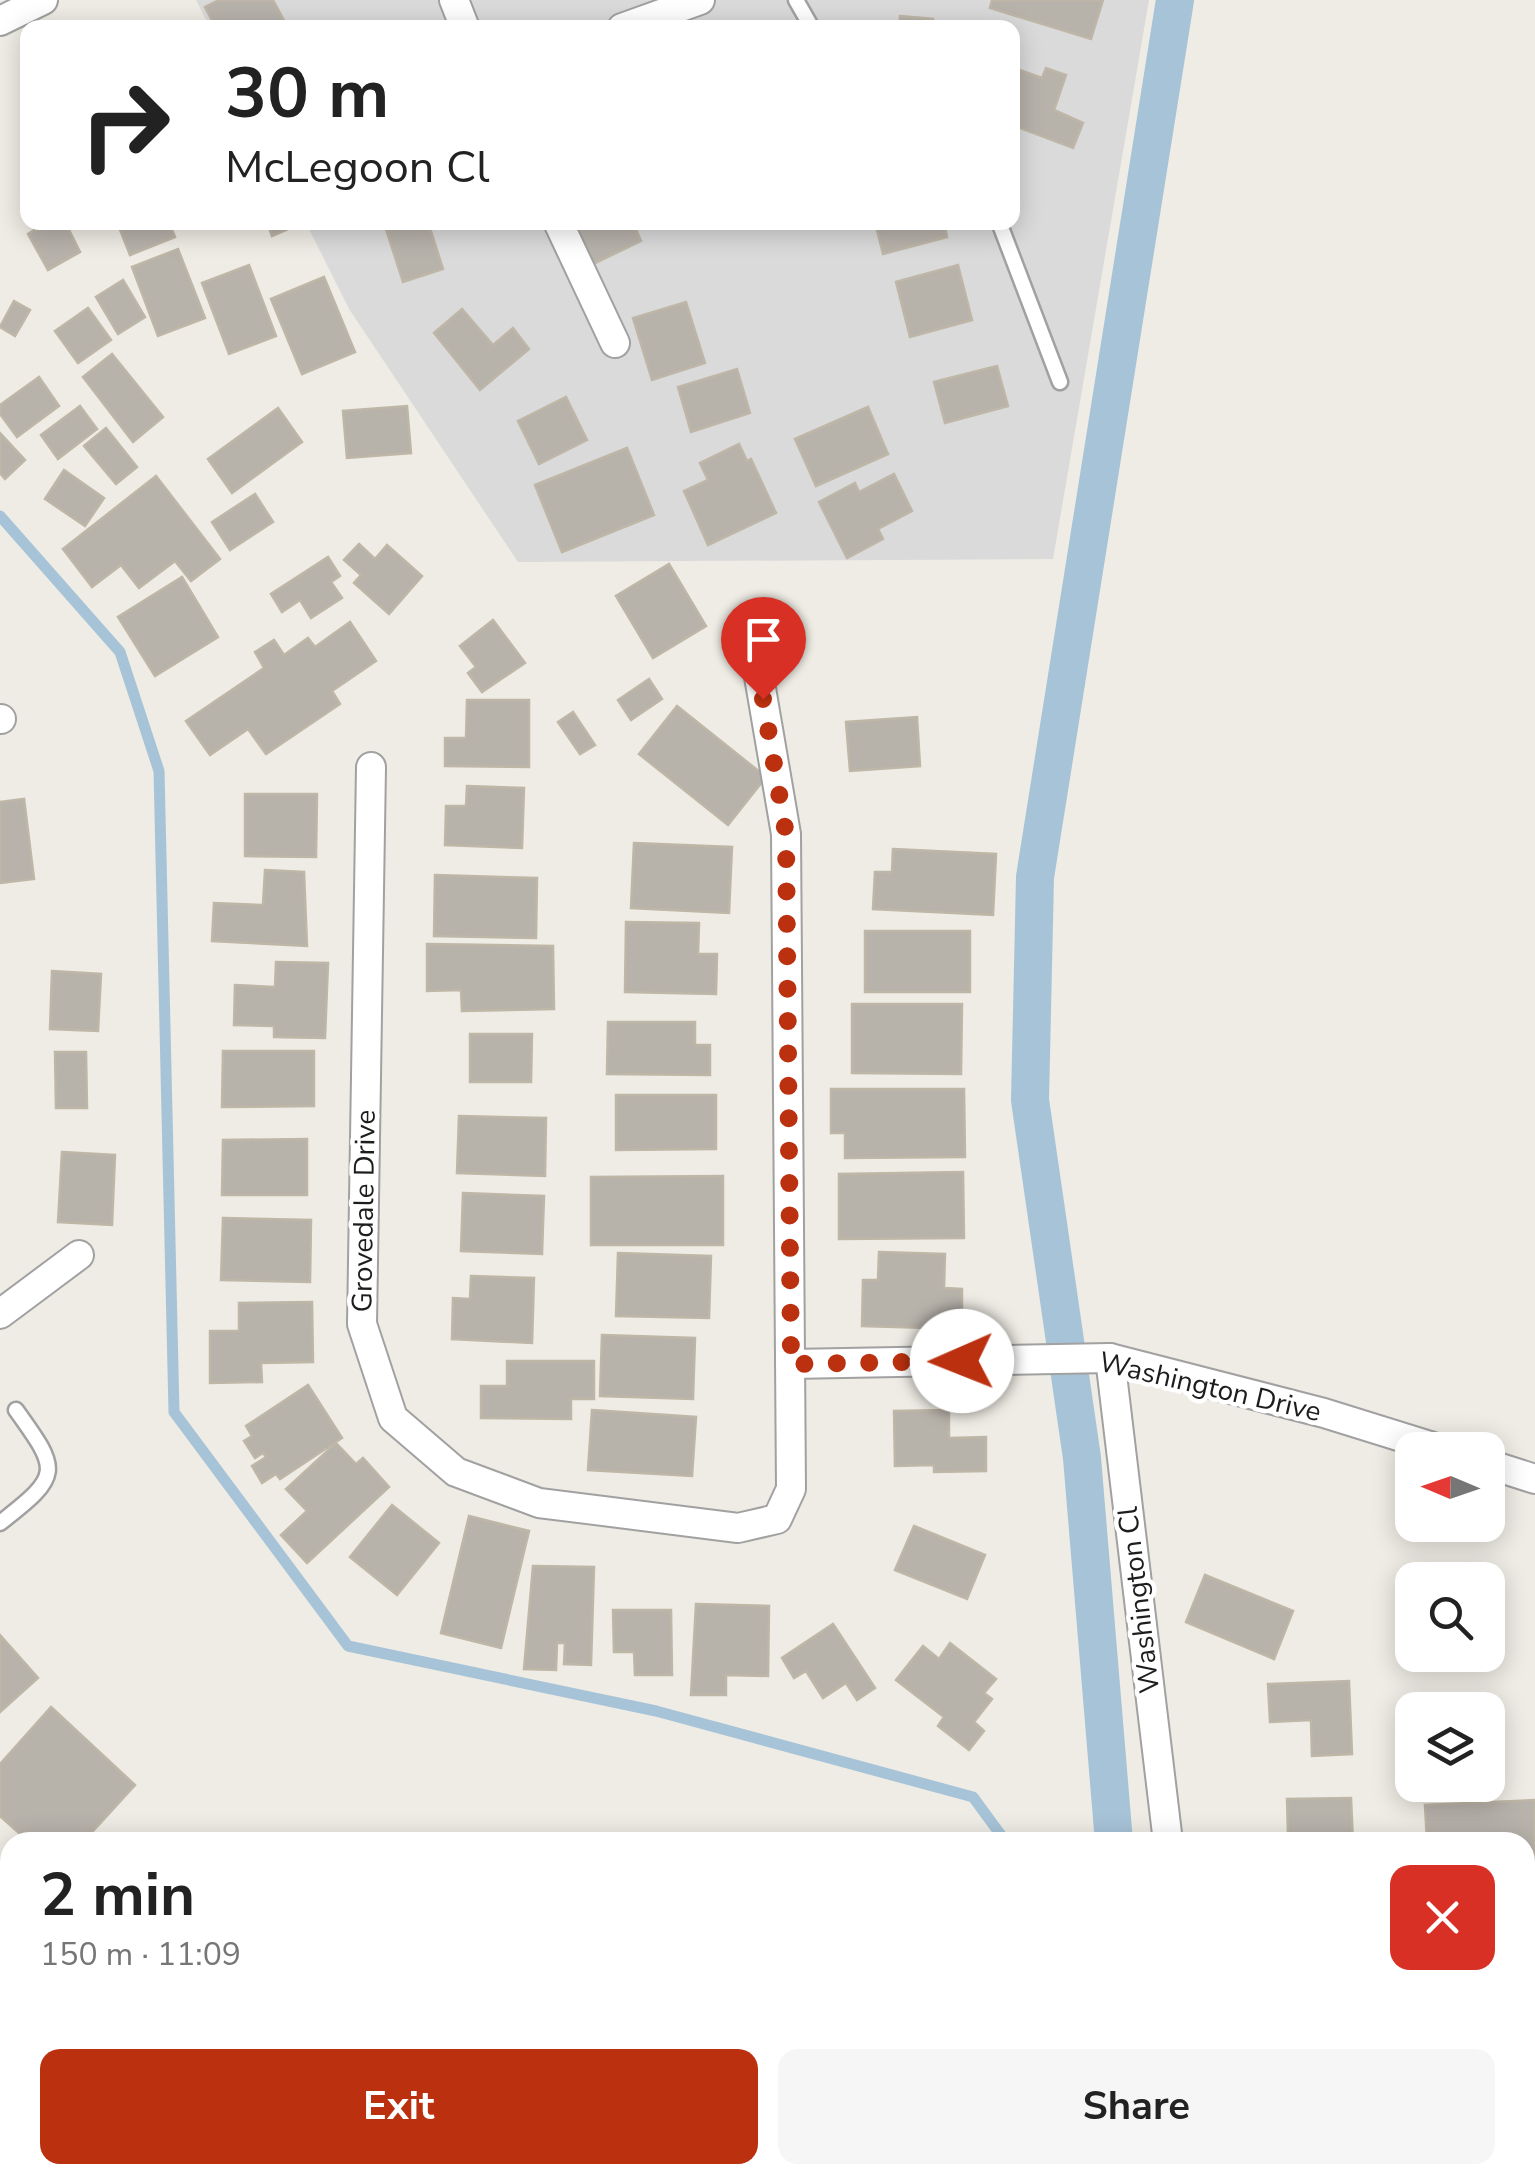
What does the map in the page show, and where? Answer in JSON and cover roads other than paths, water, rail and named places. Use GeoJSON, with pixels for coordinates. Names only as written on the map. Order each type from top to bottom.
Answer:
{"type":"FeatureCollection","features":[{"type":"Feature","properties":{"kind":"street"},"geometry":{"type":"LineString","coordinates":[[0,20],[43,0]]}},
{"type":"Feature","properties":{"kind":"street"},"geometry":{"type":"LineString","coordinates":[[644,20],[700,0]]}},
{"type":"Feature","properties":{"kind":"street"},"geometry":{"type":"LineString","coordinates":[[562,230],[615,343]]}},
{"type":"Feature","properties":{"kind":"street"},"geometry":{"type":"LineString","coordinates":[[757,665],[786,834],[791,1364]]}},
{"type":"Feature","properties":{"kind":"street","name":"Grovedale Drive"},"geometry":{"type":"LineString","coordinates":[[371,767],[362,1324],[392,1418],[456,1472],[539,1504],[738,1528],[777,1519],[787,1505],[791,1488],[791,1364]]}},
{"type":"Feature","properties":{"kind":"street"},"geometry":{"type":"LineString","coordinates":[[0,1314],[78,1255]]}},
{"type":"Feature","properties":{"kind":"street","name":"Washington Drive"},"geometry":{"type":"LineString","coordinates":[[791,1364],[1110,1358],[1395,1435]]}},
{"type":"Feature","properties":{"kind":"street","name":"Washington Cl"},"geometry":{"type":"LineString","coordinates":[[1110,1358],[1167,1832]]}},
{"type":"Feature","properties":{"kind":"street"},"geometry":{"type":"LineString","coordinates":[[1505,1469],[1535,1479]]}},
{"type":"Feature","properties":{"kind":"lane"},"geometry":{"type":"LineString","coordinates":[[1001,230],[1060,382]]}},
{"type":"Feature","properties":{"kind":"lane"},"geometry":{"type":"LineString","coordinates":[[0,1522],[36,1494],[48,1478],[48,1455],[16,1410]]}},
{"type":"Feature","properties":{"kind":"waterway"},"geometry":{"type":"LineString","coordinates":[[1113,1832],[1082,1458],[1030,1100],[1035,877],[1175,0]]}},
{"type":"Feature","properties":{"kind":"waterway"},"geometry":{"type":"LineString","coordinates":[[0,516],[120,652],[159,771],[174,1412],[348,1646],[656,1711],[973,1797],[999,1832]]}}]}
